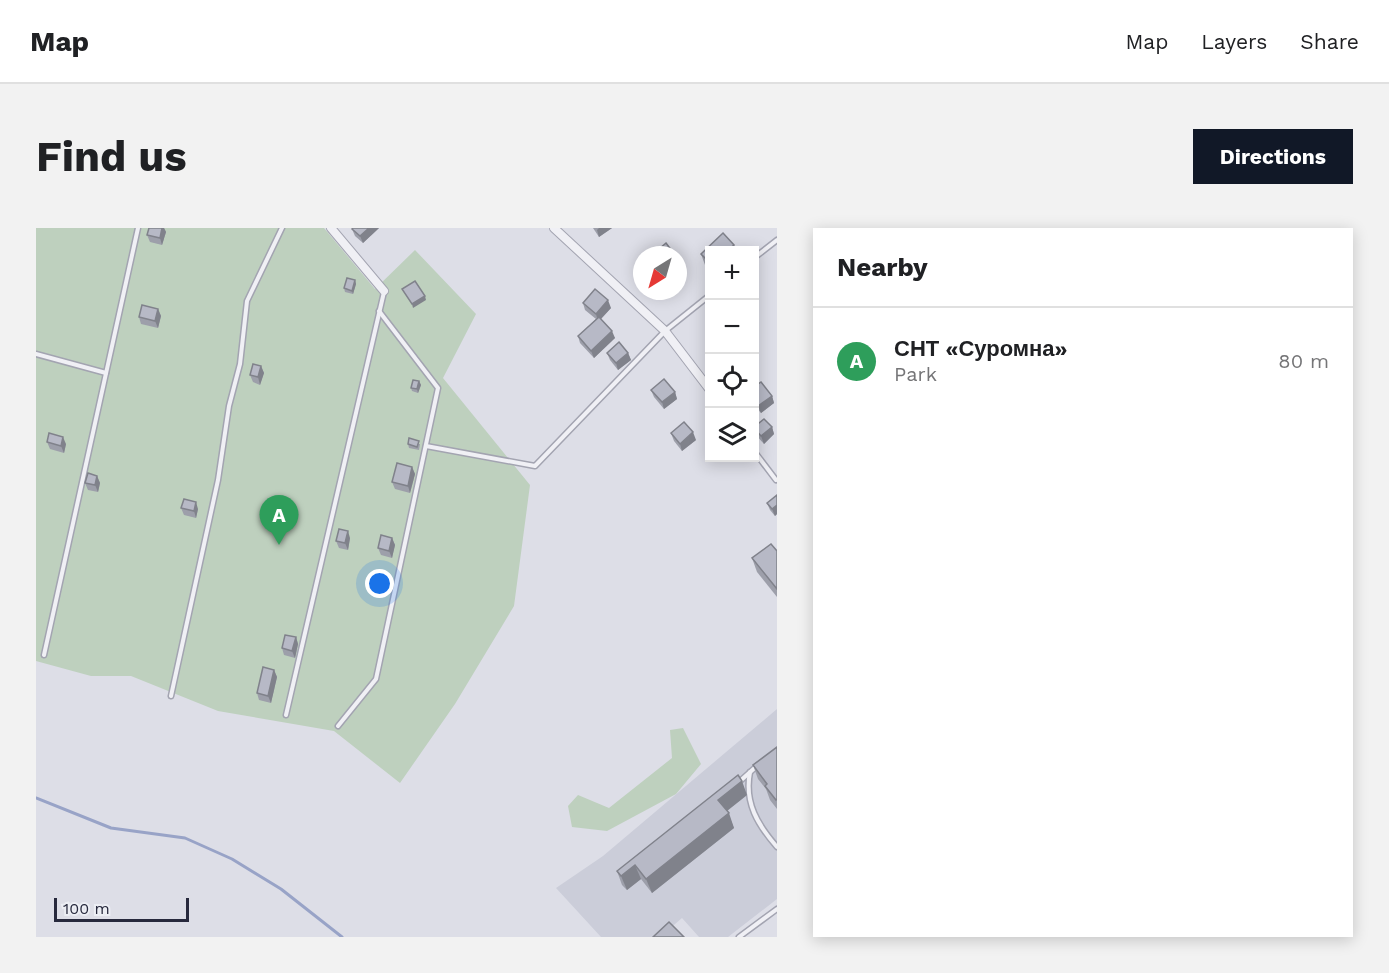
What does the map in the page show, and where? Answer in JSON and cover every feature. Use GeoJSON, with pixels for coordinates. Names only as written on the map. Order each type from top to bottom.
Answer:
{"type":"FeatureCollection","features":[{"type":"Feature","properties":{"kind":"street"},"geometry":{"type":"LineString","coordinates":[[331,228],[384,291]]}},
{"type":"Feature","properties":{"kind":"street"},"geometry":{"type":"LineString","coordinates":[[554,228],[665,331],[705,383]]}},
{"type":"Feature","properties":{"kind":"lane"},"geometry":{"type":"LineString","coordinates":[[44,655],[138,228]]}},
{"type":"Feature","properties":{"kind":"lane"},"geometry":{"type":"LineString","coordinates":[[171,696],[218,480],[229,406],[240,364],[247,301],[282,228]]}},
{"type":"Feature","properties":{"kind":"lane"},"geometry":{"type":"LineString","coordinates":[[759,254],[777,240]]}},
{"type":"Feature","properties":{"kind":"lane"},"geometry":{"type":"LineString","coordinates":[[286,715],[384,291]]}},
{"type":"Feature","properties":{"kind":"lane"},"geometry":{"type":"LineString","coordinates":[[426,446],[535,466],[665,331],[705,299]]}},
{"type":"Feature","properties":{"kind":"lane"},"geometry":{"type":"LineString","coordinates":[[338,726],[376,679],[438,388],[379,311]]}},
{"type":"Feature","properties":{"kind":"lane"},"geometry":{"type":"LineString","coordinates":[[36,354],[106,373]]}},
{"type":"Feature","properties":{"kind":"lane"},"geometry":{"type":"LineString","coordinates":[[759,458],[776,480]]}},
{"type":"Feature","properties":{"kind":"lane"},"geometry":{"type":"LineString","coordinates":[[734,787],[759,764]]}},
{"type":"Feature","properties":{"kind":"lane"},"geometry":{"type":"LineString","coordinates":[[750,771],[748,783],[754,818],[777,847]]}},
{"type":"Feature","properties":{"kind":"lane"},"geometry":{"type":"LineString","coordinates":[[739,937],[777,909]]}},
{"type":"Feature","properties":{"kind":"shaded area"},"geometry":{"type":"Polygon","coordinates":[[[777,709],[777,899],[728,937],[699,937],[682,918],[660,937],[601,937],[556,888],[603,856],[777,709]]]}},
{"type":"Feature","properties":{"kind":"green space"},"geometry":{"type":"Polygon","coordinates":[[[36,228],[324,228],[375,289],[415,250],[476,314],[443,378],[530,485],[514,606],[455,704],[400,783],[334,731],[218,711],[131,676],[91,676],[36,661],[36,228]]]}},
{"type":"Feature","properties":{"kind":"green space"},"geometry":{"type":"Polygon","coordinates":[[[683,728],[701,764],[676,794],[607,831],[572,827],[568,806],[578,795],[609,808],[672,758],[670,730],[683,728]]]}},
{"type":"Feature","properties":{"kind":"building"},"geometry":{"type":"Polygon","coordinates":[[[149,228],[162,228],[160,238],[147,235],[149,228]]]}},
{"type":"Feature","properties":{"kind":"building"},"geometry":{"type":"Polygon","coordinates":[[[353,228],[369,228],[360,236],[353,228]]]}},
{"type":"Feature","properties":{"kind":"building"},"geometry":{"type":"Polygon","coordinates":[[[723,233],[734,245],[733,246],[709,246],[723,233]]]}},
{"type":"Feature","properties":{"kind":"building"},"geometry":{"type":"Polygon","coordinates":[[[347,278],[355,280],[352,291],[344,288],[347,278]]]}},
{"type":"Feature","properties":{"kind":"building"},"geometry":{"type":"Polygon","coordinates":[[[415,281],[425,296],[412,304],[402,289],[415,281]]]}},
{"type":"Feature","properties":{"kind":"building"},"geometry":{"type":"Polygon","coordinates":[[[595,289],[608,300],[596,314],[583,303],[595,289]]]}},
{"type":"Feature","properties":{"kind":"building"},"geometry":{"type":"Polygon","coordinates":[[[142,305],[158,309],[155,321],[139,317],[142,305]]]}},
{"type":"Feature","properties":{"kind":"building"},"geometry":{"type":"Polygon","coordinates":[[[599,317],[612,331],[591,351],[578,336],[599,317]]]}},
{"type":"Feature","properties":{"kind":"building"},"geometry":{"type":"Polygon","coordinates":[[[619,342],[628,353],[616,363],[607,353],[619,342]]]}},
{"type":"Feature","properties":{"kind":"building"},"geometry":{"type":"Polygon","coordinates":[[[253,364],[261,366],[258,377],[250,375],[253,364]]]}},
{"type":"Feature","properties":{"kind":"building"},"geometry":{"type":"Polygon","coordinates":[[[664,379],[675,392],[662,402],[651,390],[664,379]]]}},
{"type":"Feature","properties":{"kind":"building"},"geometry":{"type":"Polygon","coordinates":[[[413,380],[419,381],[417,389],[411,388],[413,380]]]}},
{"type":"Feature","properties":{"kind":"building"},"geometry":{"type":"Polygon","coordinates":[[[761,382],[772,396],[759,405],[759,383],[761,382]]]}},
{"type":"Feature","properties":{"kind":"building"},"geometry":{"type":"Polygon","coordinates":[[[764,419],[772,427],[761,436],[759,423],[764,419]]]}},
{"type":"Feature","properties":{"kind":"building"},"geometry":{"type":"Polygon","coordinates":[[[684,422],[693,432],[680,444],[671,433],[684,422]]]}},
{"type":"Feature","properties":{"kind":"building"},"geometry":{"type":"Polygon","coordinates":[[[49,433],[63,437],[61,446],[47,442],[49,433]]]}},
{"type":"Feature","properties":{"kind":"building"},"geometry":{"type":"Polygon","coordinates":[[[409,438],[419,441],[417,447],[408,444],[409,438]]]}},
{"type":"Feature","properties":{"kind":"building"},"geometry":{"type":"Polygon","coordinates":[[[397,463],[412,467],[408,486],[392,482],[397,463]]]}},
{"type":"Feature","properties":{"kind":"building"},"geometry":{"type":"Polygon","coordinates":[[[88,473],[97,476],[95,485],[85,483],[88,473]]]}},
{"type":"Feature","properties":{"kind":"building"},"geometry":{"type":"Polygon","coordinates":[[[777,495],[777,505],[772,509],[767,503],[777,495]]]}},
{"type":"Feature","properties":{"kind":"building"},"geometry":{"type":"Polygon","coordinates":[[[184,499],[196,502],[194,511],[181,508],[184,499]]]}},
{"type":"Feature","properties":{"kind":"building"},"geometry":{"type":"Polygon","coordinates":[[[339,529],[348,531],[345,543],[336,541],[339,529]]]}},
{"type":"Feature","properties":{"kind":"building"},"geometry":{"type":"Polygon","coordinates":[[[381,535],[392,538],[389,551],[378,548],[381,535]]]}},
{"type":"Feature","properties":{"kind":"building"},"geometry":{"type":"Polygon","coordinates":[[[771,544],[777,551],[777,589],[752,558],[771,544]]]}},
{"type":"Feature","properties":{"kind":"building"},"geometry":{"type":"Polygon","coordinates":[[[285,635],[296,637],[292,651],[282,648],[285,635]]]}},
{"type":"Feature","properties":{"kind":"building"},"geometry":{"type":"Polygon","coordinates":[[[263,667],[274,670],[268,696],[257,693],[263,667]]]}},
{"type":"Feature","properties":{"kind":"building"},"geometry":{"type":"Polygon","coordinates":[[[777,747],[777,799],[776,800],[753,765],[777,747]]]}},
{"type":"Feature","properties":{"kind":"building"},"geometry":{"type":"Polygon","coordinates":[[[738,775],[742,781],[718,800],[729,813],[646,879],[635,865],[621,876],[617,871],[738,775]]]}},
{"type":"Feature","properties":{"kind":"building"},"geometry":{"type":"Polygon","coordinates":[[[669,922],[684,937],[653,937],[669,922]]]}},
{"type":"Feature","properties":{"kind":"waterway"},"geometry":{"type":"LineString","coordinates":[[36,798],[111,828],[185,838],[232,859],[281,889],[342,937]]}},
{"type":"Feature","properties":{"kind":"place","name":"СНТ «Суромна»"},"geometry":{"type":"Point","coordinates":[279,545]}}]}
